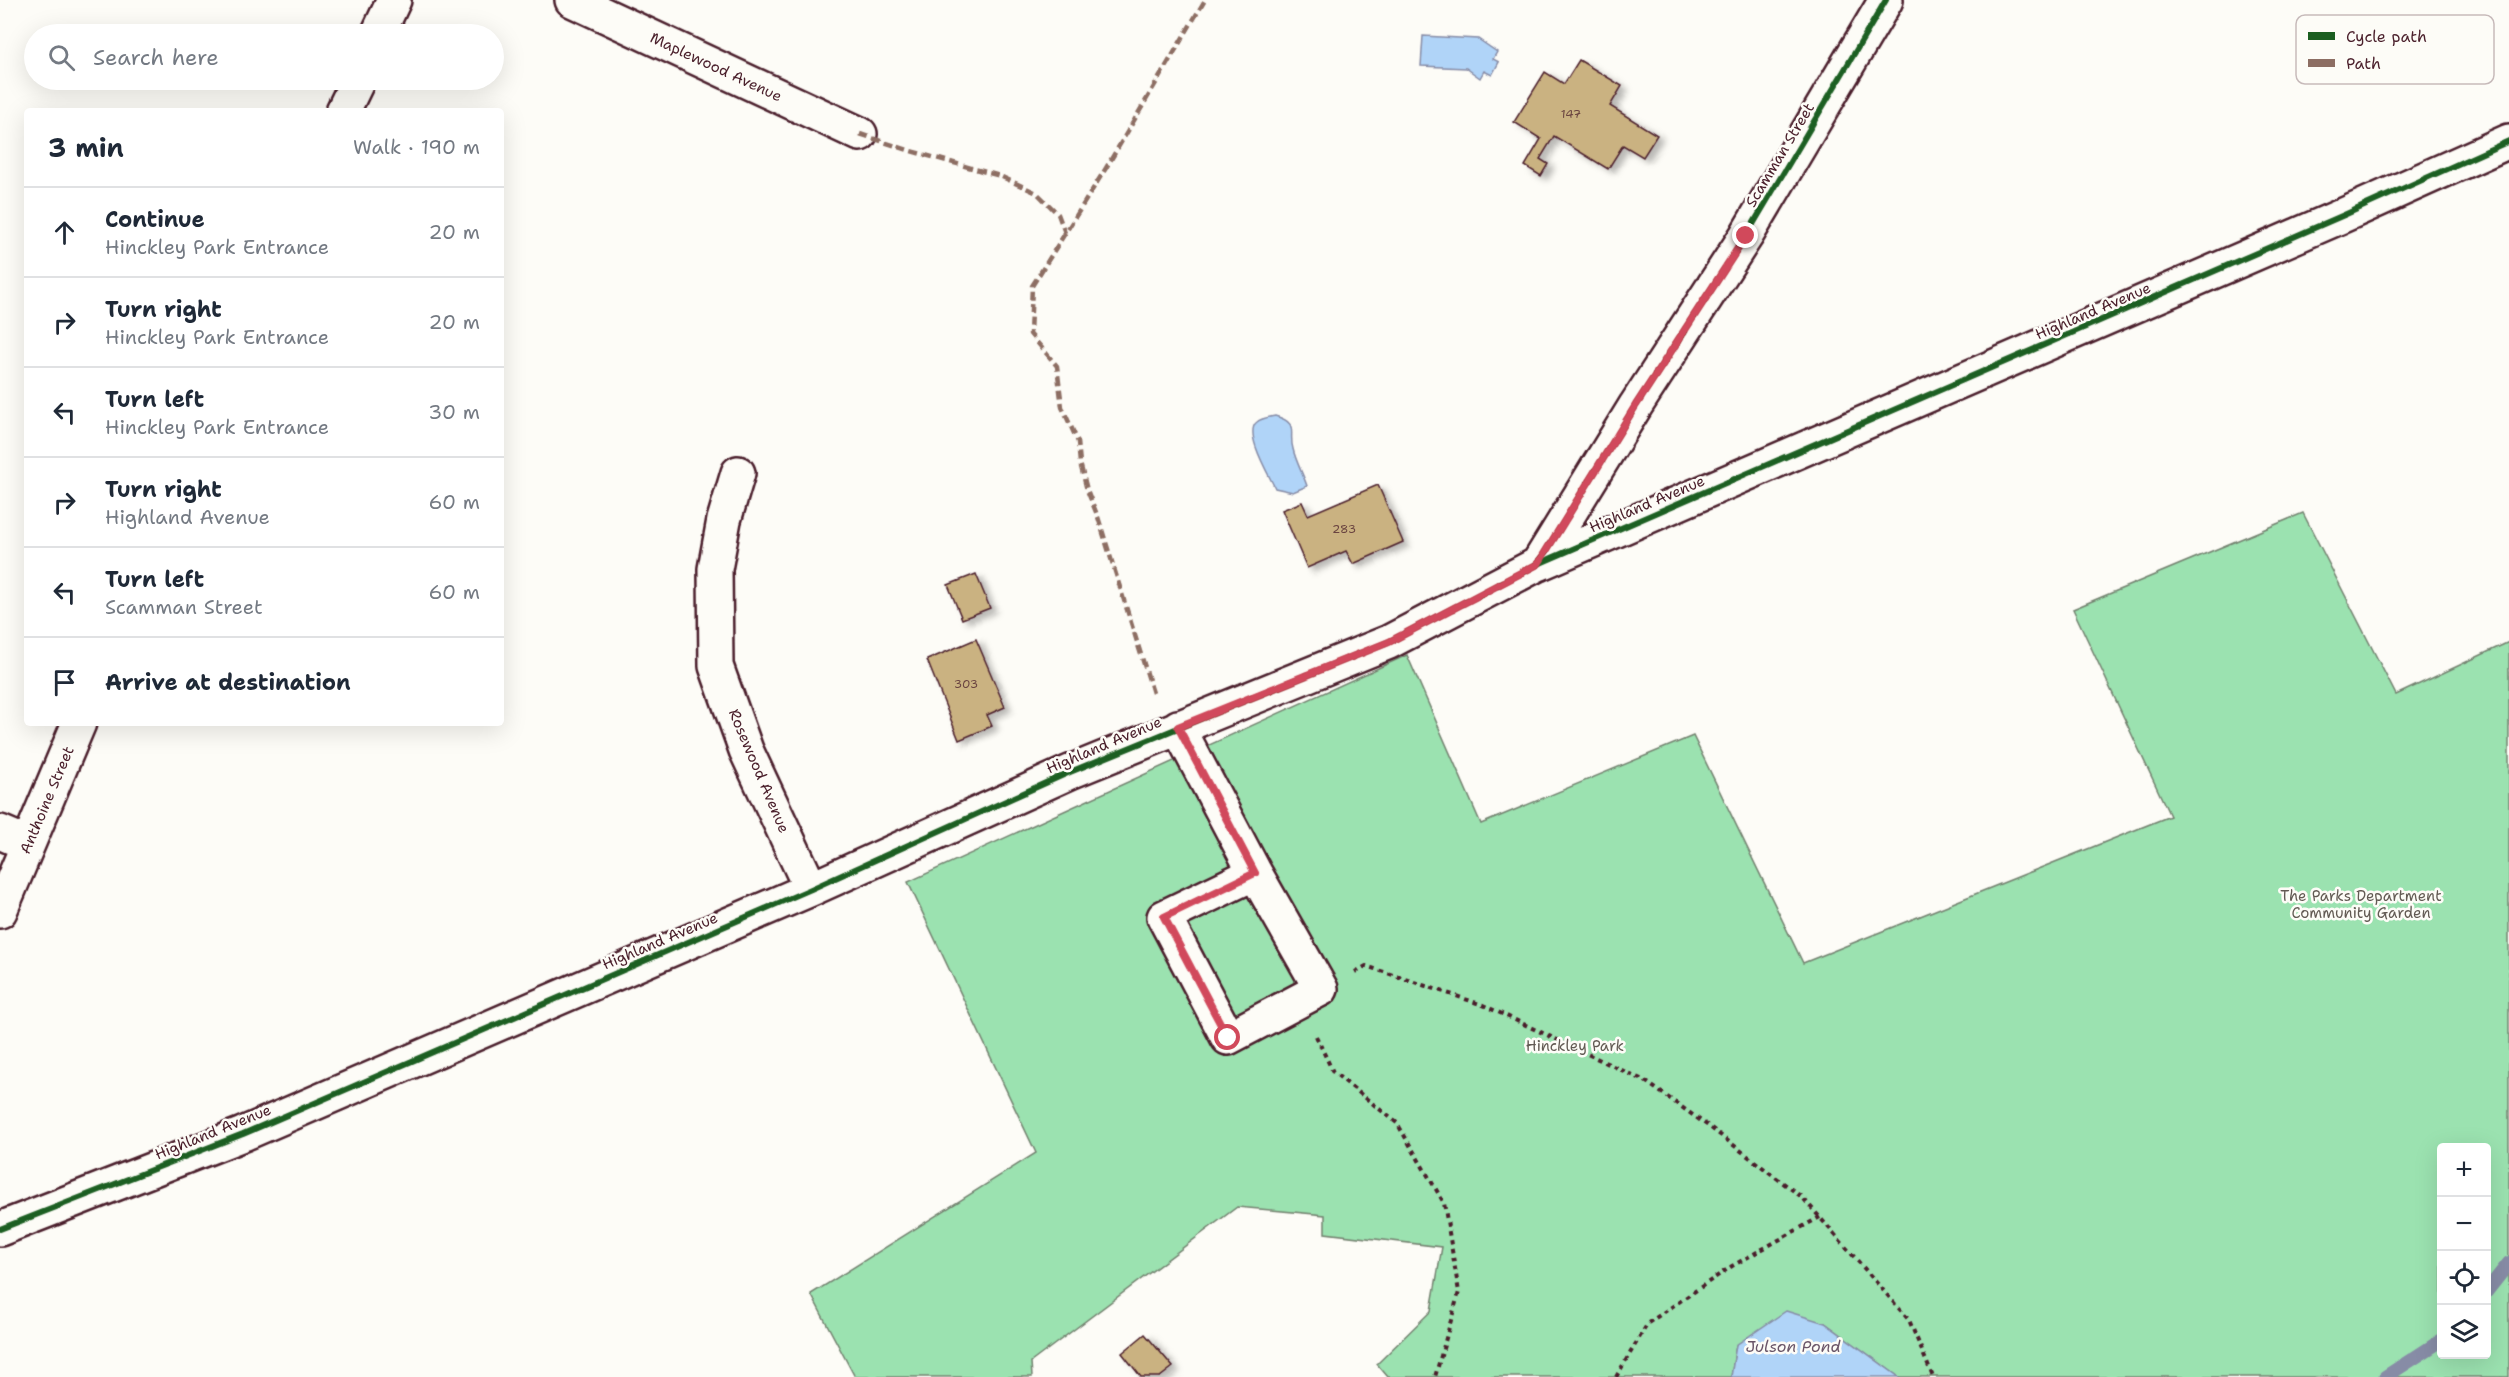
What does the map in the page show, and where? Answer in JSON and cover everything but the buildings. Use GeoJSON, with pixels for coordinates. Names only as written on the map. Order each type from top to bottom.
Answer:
{"type":"FeatureCollection","features":[{"type":"Feature","properties":{"kind":"street"},"geometry":{"type":"LineString","coordinates":[[383,24],[394,0]]}},
{"type":"Feature","properties":{"kind":"street","name":"Maplewood Avenue"},"geometry":{"type":"LineString","coordinates":[[572,0],[860,134]]}},
{"type":"Feature","properties":{"kind":"street","name":"Scamman Street"},"geometry":{"type":"LineString","coordinates":[[1538,564],[1636,405],[1746,236],[1886,0]]}},
{"type":"Feature","properties":{"kind":"street"},"geometry":{"type":"LineString","coordinates":[[344,108],[353,90]]}},
{"type":"Feature","properties":{"kind":"street","name":"Highland Avenue"},"geometry":{"type":"LineString","coordinates":[[0,1229],[243,1134],[811,889],[1070,772],[1389,642],[1538,564],[2344,215],[2509,141]]}},
{"type":"Feature","properties":{"kind":"street","name":"Rosewood Avenue"},"geometry":{"type":"LineString","coordinates":[[738,473],[724,520],[715,569],[716,666],[746,750],[811,889]]}},
{"type":"Feature","properties":{"kind":"street","name":"Anthoine Street"},"geometry":{"type":"LineString","coordinates":[[0,910],[14,838],[77,726]]}},
{"type":"Feature","properties":{"kind":"street"},"geometry":{"type":"LineString","coordinates":[[1178,727],[1255,873],[1310,994],[1228,1038],[1164,917],[1255,873]]}},
{"type":"Feature","properties":{"kind":"path"},"geometry":{"type":"LineString","coordinates":[[1435,1377],[1459,1292],[1444,1203],[1397,1123],[1333,1072],[1310,994],[1366,966],[1483,1005],[1645,1081],[1803,1198],[1909,1320],[1933,1377]]}},
{"type":"Feature","properties":{"kind":"path"},"geometry":{"type":"LineString","coordinates":[[1616,1377],[1648,1323],[1732,1266],[1820,1217]]}},
{"type":"Feature","properties":{"kind":"green space","name":"Hinckley Park"},"geometry":{"type":"Polygon","coordinates":[[[2303,513],[2396,695],[2509,642],[2509,1377],[1899,1377],[1825,1323],[1736,1345],[1731,1377],[1388,1377],[1377,1364],[1431,1311],[1442,1247],[1325,1233],[1325,1215],[1237,1207],[1031,1362],[1032,1377],[855,1377],[811,1294],[1036,1153],[908,882],[1407,655],[1481,824],[1693,736],[1803,963],[2170,816],[2073,609],[2303,513]]]}},
{"type":"Feature","properties":{"kind":"water"},"geometry":{"type":"Polygon","coordinates":[[[1423,36],[1478,39],[1497,52],[1493,59],[1499,62],[1492,75],[1484,71],[1480,78],[1466,68],[1421,66],[1423,36]]]}},
{"type":"Feature","properties":{"kind":"water"},"geometry":{"type":"Polygon","coordinates":[[[1275,416],[1288,422],[1292,429],[1294,454],[1307,486],[1293,492],[1275,488],[1255,444],[1253,435],[1257,422],[1275,416]]]}},
{"type":"Feature","properties":{"kind":"water","name":"Julson Pond"},"geometry":{"type":"Polygon","coordinates":[[[1786,1311],[1825,1323],[1899,1377],[1731,1377],[1736,1345],[1786,1311]]]}},
{"type":"Feature","properties":{"kind":"waterway"},"geometry":{"type":"LineString","coordinates":[[2491,1286],[2509,1263]]}},
{"type":"Feature","properties":{"kind":"waterway"},"geometry":{"type":"LineString","coordinates":[[2385,1377],[2437,1343]]}},
{"type":"Feature","properties":{"kind":"marked path"},"geometry":{"type":"LineString","coordinates":[[1153,693],[1098,517],[1087,490],[1080,463],[1078,442],[1062,407],[1057,366],[1030,334],[1032,286],[1106,168],[1205,0]]}},
{"type":"Feature","properties":{"kind":"marked path"},"geometry":{"type":"LineString","coordinates":[[860,134],[1000,176],[1037,193],[1058,214],[1065,233]]}},
{"type":"Feature","properties":{"kind":"cycle path"},"geometry":{"type":"LineString","coordinates":[[1538,564],[1636,405],[1746,236],[1886,0]]}},
{"type":"Feature","properties":{"kind":"cycle path"},"geometry":{"type":"LineString","coordinates":[[0,1229],[243,1134],[811,889],[1070,772],[1389,642],[1538,564],[2344,215],[2509,141]]}},
{"type":"Feature","properties":{"kind":"route"},"geometry":{"type":"LineString","coordinates":[[1228,1038],[1164,917],[1255,873],[1178,727],[1389,642],[1538,564],[1636,405],[1746,236]]}},
{"type":"Feature","properties":{"kind":"park label","name":"The Parks Department Community Garden"},"geometry":{"type":"Point","coordinates":[2361,904]}}]}
